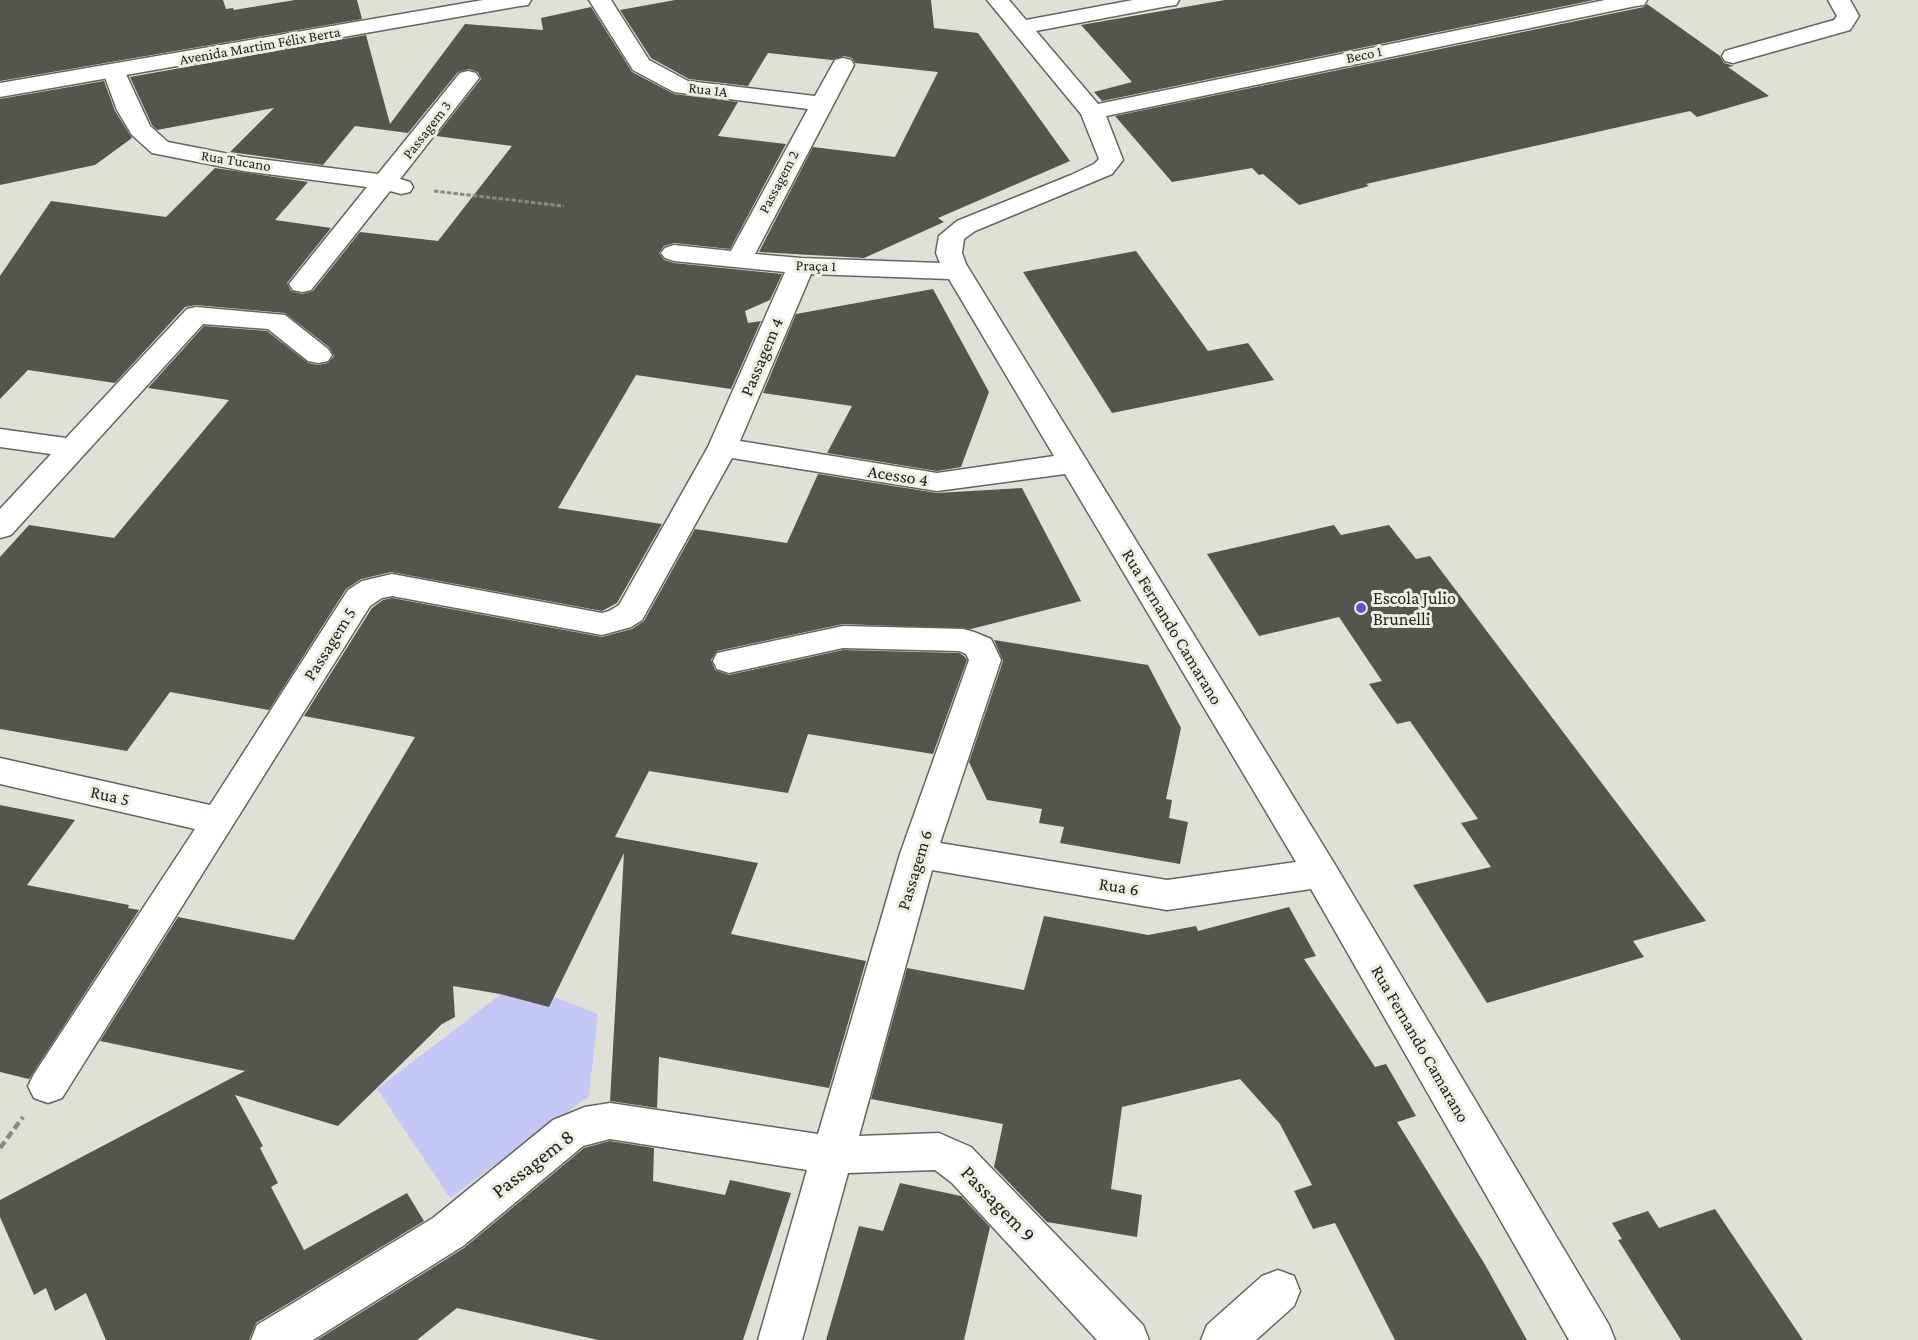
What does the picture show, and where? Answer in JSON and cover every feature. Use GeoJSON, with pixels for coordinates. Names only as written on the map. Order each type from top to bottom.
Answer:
{"type":"FeatureCollection","features":[{"type":"Feature","properties":{"kind":"street","name":"Rua 1A"},"geometry":{"type":"LineString","coordinates":[[600,0],[641,65],[682,87],[821,104]]}},
{"type":"Feature","properties":{"kind":"street","name":"Rua Fernando Camarano"},"geometry":{"type":"LineString","coordinates":[[998,0],[1092,112],[1107,145],[1111,160],[1104,169],[966,226],[952,236],[949,253],[1321,873],[1593,1340]]}},
{"type":"Feature","properties":{"kind":"street"},"geometry":{"type":"LineString","coordinates":[[1021,27],[1168,0]]}},
{"type":"Feature","properties":{"kind":"street","name":"Beco 1"},"geometry":{"type":"LineString","coordinates":[[1092,112],[1636,0]]}},
{"type":"Feature","properties":{"kind":"street"},"geometry":{"type":"LineString","coordinates":[[1733,56],[1842,26],[1848,16],[1839,0]]}},
{"type":"Feature","properties":{"kind":"street","name":"Avenida Martim Félix Berta"},"geometry":{"type":"LineString","coordinates":[[0,90],[114,72],[509,1]]}},
{"type":"Feature","properties":{"kind":"street","name":"Passagem 2"},"geometry":{"type":"LineString","coordinates":[[738,261],[843,65]]}},
{"type":"Feature","properties":{"kind":"street","name":"Rua Tucano"},"geometry":{"type":"LineString","coordinates":[[114,72],[129,110],[140,130],[160,148],[244,164],[393,184]]}},
{"type":"Feature","properties":{"kind":"street","name":"Passagem 3"},"geometry":{"type":"LineString","coordinates":[[302,284],[393,184],[468,78]]}},
{"type":"Feature","properties":{"kind":"street","name":"Praça 1"},"geometry":{"type":"LineString","coordinates":[[674,253],[801,266],[959,272]]}},
{"type":"Feature","properties":{"kind":"street","name":"Passagem 4"},"geometry":{"type":"LineString","coordinates":[[723,447],[801,266]]}},
{"type":"Feature","properties":{"kind":"street"},"geometry":{"type":"LineString","coordinates":[[0,528],[196,315],[275,321],[318,355]]}},
{"type":"Feature","properties":{"kind":"street"},"geometry":{"type":"LineString","coordinates":[[0,438],[72,448]]}},
{"type":"Feature","properties":{"kind":"street","name":"Acesso 4"},"geometry":{"type":"LineString","coordinates":[[723,447],[937,482],[1074,463]]}},
{"type":"Feature","properties":{"kind":"street","name":"Passagem 5"},"geometry":{"type":"LineString","coordinates":[[48,1086],[359,598],[373,589],[392,585],[602,624],[620,619],[631,612],[723,447]]}},
{"type":"Feature","properties":{"kind":"street","name":"Passagem 6"},"geometry":{"type":"LineString","coordinates":[[729,661],[843,637],[963,640],[979,647],[985,660],[918,854],[780,1340]]}},
{"type":"Feature","properties":{"kind":"street","name":"Rua 5"},"geometry":{"type":"LineString","coordinates":[[0,771],[219,821]]}},
{"type":"Feature","properties":{"kind":"street","name":"Rua 6"},"geometry":{"type":"LineString","coordinates":[[918,854],[1167,895],[1321,873]]}},
{"type":"Feature","properties":{"kind":"street","name":"Passagem 8"},"geometry":{"type":"LineString","coordinates":[[273,1340],[448,1232],[568,1133],[585,1125],[610,1121],[832,1155]]}},
{"type":"Feature","properties":{"kind":"street","name":"Passagem 9"},"geometry":{"type":"LineString","coordinates":[[832,1155],[939,1151],[956,1160],[1127,1340]]}},
{"type":"Feature","properties":{"kind":"street"},"geometry":{"type":"LineString","coordinates":[[1223,1340],[1278,1291]]}},
{"type":"Feature","properties":{"kind":"path"},"geometry":{"type":"LineString","coordinates":[[393,184],[564,206]]}},
{"type":"Feature","properties":{"kind":"shaded area"},"geometry":{"type":"Polygon","coordinates":[[[517,982],[598,1014],[589,1096],[450,1198],[377,1089],[517,982]]]}},
{"type":"Feature","properties":{"kind":"building"},"geometry":{"type":"Polygon","coordinates":[[[0,0],[223,0],[226,9],[233,8],[234,10],[295,0],[357,0],[362,19],[0,81],[0,0]]]}},
{"type":"Feature","properties":{"kind":"building"},"geometry":{"type":"Polygon","coordinates":[[[675,0],[931,0],[934,28],[978,33],[1070,161],[938,218],[944,222],[864,258],[759,252],[813,147],[895,157],[938,72],[855,63],[852,58],[844,56],[832,60],[768,53],[748,86],[689,79],[651,58],[620,10],[675,0]]]}},
{"type":"Feature","properties":{"kind":"building"},"geometry":{"type":"Polygon","coordinates":[[[1225,0],[1594,0],[1102,101],[1094,92],[1132,82],[1081,25],[1225,0]]]}},
{"type":"Feature","properties":{"kind":"building"},"geometry":{"type":"Polygon","coordinates":[[[1647,4],[1720,56],[1724,63],[1734,66],[1728,67],[1769,96],[1697,117],[1690,111],[1366,184],[1369,186],[1299,205],[1263,174],[1259,175],[1252,168],[1172,182],[1115,116],[1644,7],[1647,4]]]}},
{"type":"Feature","properties":{"kind":"building"},"geometry":{"type":"Polygon","coordinates":[[[591,7],[632,72],[674,94],[738,102],[718,136],[786,144],[730,249],[674,243],[664,246],[659,253],[664,260],[674,263],[782,274],[770,300],[745,311],[748,323],[761,321],[731,389],[636,375],[558,508],[662,524],[617,603],[602,611],[391,572],[361,579],[346,589],[269,710],[170,692],[127,751],[0,729],[0,557],[29,525],[114,538],[229,400],[148,388],[204,326],[267,331],[308,363],[318,365],[328,363],[334,356],[329,347],[285,313],[196,305],[185,307],[115,383],[28,370],[0,399],[0,276],[51,201],[166,217],[215,168],[308,182],[275,220],[331,228],[287,283],[291,291],[302,294],[313,291],[360,232],[438,241],[512,146],[436,136],[481,79],[478,72],[469,69],[458,72],[408,133],[355,126],[323,165],[230,152],[274,108],[157,130],[152,125],[130,77],[366,35],[390,124],[465,24],[543,30],[541,18],[591,7]]]}},
{"type":"Feature","properties":{"kind":"building"},"geometry":{"type":"Polygon","coordinates":[[[104,81],[115,111],[132,138],[95,165],[0,185],[0,99],[104,81]]]}},
{"type":"Feature","properties":{"kind":"building"},"geometry":{"type":"Polygon","coordinates":[[[1136,251],[1208,351],[1248,343],[1274,380],[1112,413],[1023,272],[1136,251]]]}},
{"type":"Feature","properties":{"kind":"building"},"geometry":{"type":"Polygon","coordinates":[[[933,289],[989,392],[961,467],[937,471],[827,453],[852,406],[763,393],[796,314],[933,289]]]}},
{"type":"Feature","properties":{"kind":"building"},"geometry":{"type":"Polygon","coordinates":[[[818,474],[937,493],[1022,488],[1081,601],[971,629],[843,624],[717,651],[711,660],[715,670],[729,675],[843,650],[959,653],[967,660],[933,754],[808,734],[788,793],[649,771],[615,837],[758,863],[731,934],[866,961],[829,1088],[659,1057],[657,1108],[610,1101],[624,853],[549,1007],[500,994],[453,986],[455,1017],[442,1024],[338,1126],[235,1095],[263,1146],[260,1148],[278,1183],[271,1187],[304,1250],[407,1193],[424,1221],[256,1323],[249,1340],[106,1340],[86,1293],[55,1311],[46,1288],[34,1295],[0,1217],[0,1200],[245,1071],[100,1041],[178,917],[294,940],[415,737],[304,716],[372,608],[383,600],[392,598],[602,637],[632,629],[644,621],[695,529],[787,543],[818,474]]]}},
{"type":"Feature","properties":{"kind":"building"},"geometry":{"type":"Polygon","coordinates":[[[1334,525],[1341,535],[1389,525],[1416,559],[1430,556],[1706,921],[1633,941],[1644,957],[1487,1003],[1413,885],[1491,867],[1461,823],[1478,819],[1410,721],[1397,724],[1369,684],[1382,681],[1339,617],[1259,636],[1207,554],[1334,525]]]}},
{"type":"Feature","properties":{"kind":"building"},"geometry":{"type":"Polygon","coordinates":[[[994,640],[1148,665],[1181,728],[1166,799],[1172,800],[1169,818],[1188,822],[1180,864],[1060,843],[1064,827],[1039,823],[1042,809],[987,800],[969,762],[1003,661],[994,640]]]}},
{"type":"Feature","properties":{"kind":"building"},"geometry":{"type":"Polygon","coordinates":[[[0,805],[75,820],[27,885],[129,905],[128,908],[139,910],[29,1079],[0,1072],[0,805]]]}},
{"type":"Feature","properties":{"kind":"building"},"geometry":{"type":"Polygon","coordinates":[[[1289,907],[1316,956],[1304,959],[1375,1067],[1386,1064],[1416,1116],[1397,1122],[1484,1263],[1527,1340],[1395,1340],[1335,1223],[1313,1229],[1294,1191],[1312,1185],[1280,1124],[1240,1079],[1122,1107],[1111,1189],[1142,1195],[1137,1237],[1047,1222],[994,1167],[1003,1124],[871,1099],[907,968],[1024,990],[1044,916],[1148,935],[1196,926],[1198,931],[1289,907]]]}},
{"type":"Feature","properties":{"kind":"building"},"geometry":{"type":"Polygon","coordinates":[[[610,1141],[654,1148],[653,1181],[725,1195],[730,1180],[791,1193],[743,1340],[598,1340],[457,1308],[417,1340],[317,1340],[464,1248],[584,1148],[610,1141]]]}},
{"type":"Feature","properties":{"kind":"building"},"geometry":{"type":"Polygon","coordinates":[[[900,1183],[961,1196],[990,1227],[964,1340],[826,1340],[859,1226],[883,1231],[900,1183]]]}},
{"type":"Feature","properties":{"kind":"building"},"geometry":{"type":"Polygon","coordinates":[[[1715,1209],[1803,1340],[1681,1340],[1618,1240],[1622,1239],[1612,1223],[1648,1211],[1659,1228],[1715,1209]]]}},
{"type":"Feature","properties":{"kind":"place","name":"Escola Julio Brunelli"},"geometry":{"type":"Point","coordinates":[1361,608]}}]}
